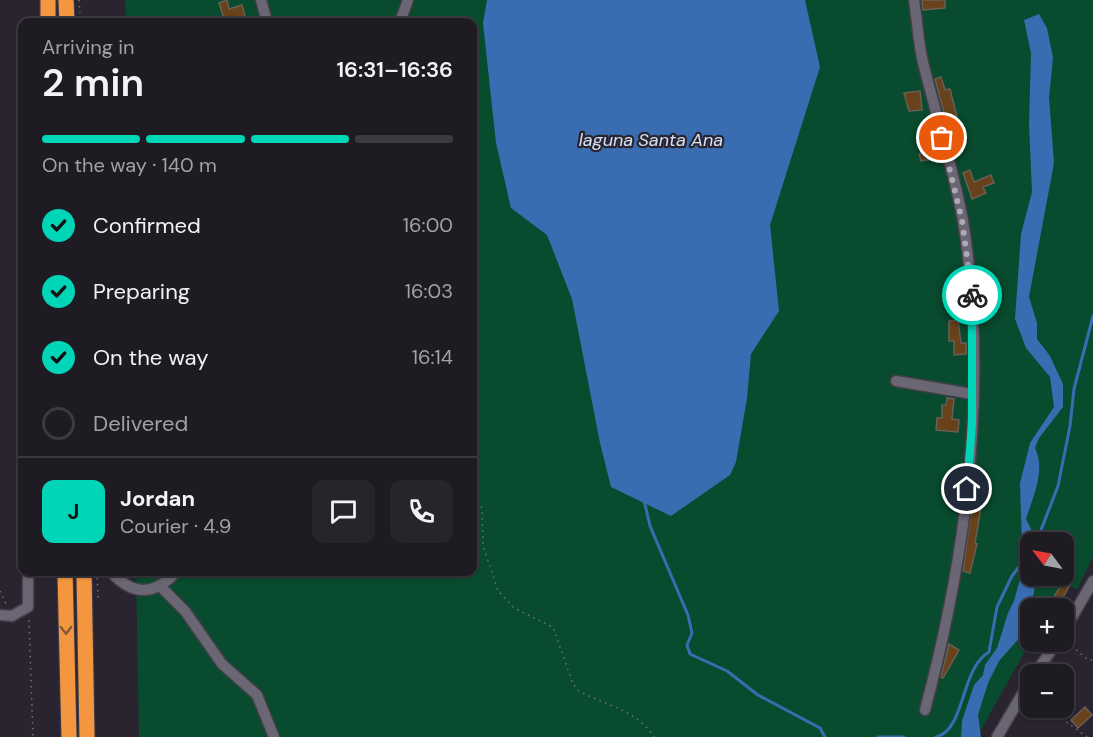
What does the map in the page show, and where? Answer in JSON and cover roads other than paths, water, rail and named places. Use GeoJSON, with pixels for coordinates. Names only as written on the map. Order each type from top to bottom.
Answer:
{"type":"FeatureCollection","features":[{"type":"Feature","properties":{"kind":"highway"},"geometry":{"type":"LineString","coordinates":[[48,0],[48,18]]}},
{"type":"Feature","properties":{"kind":"highway"},"geometry":{"type":"LineString","coordinates":[[66,0],[67,18]]}},
{"type":"Feature","properties":{"kind":"highway"},"geometry":{"type":"LineString","coordinates":[[65,576],[69,737]]}},
{"type":"Feature","properties":{"kind":"highway"},"geometry":{"type":"LineString","coordinates":[[84,576],[87,737]]}},
{"type":"Feature","properties":{"kind":"street"},"geometry":{"type":"LineString","coordinates":[[261,0],[266,18]]}},
{"type":"Feature","properties":{"kind":"street"},"geometry":{"type":"LineString","coordinates":[[401,18],[408,0]]}},
{"type":"Feature","properties":{"kind":"street"},"geometry":{"type":"LineString","coordinates":[[914,0],[922,55],[962,220],[974,308],[972,394],[963,533],[946,630],[925,710]]}},
{"type":"Feature","properties":{"kind":"street"},"geometry":{"type":"LineString","coordinates":[[896,381],[972,394]]}},
{"type":"Feature","properties":{"kind":"street"},"geometry":{"type":"LineString","coordinates":[[0,615],[12,616],[28,607],[28,576]]}},
{"type":"Feature","properties":{"kind":"street"},"geometry":{"type":"LineString","coordinates":[[116,576],[128,586],[144,592],[160,586],[171,576]]}},
{"type":"Feature","properties":{"kind":"street"},"geometry":{"type":"LineString","coordinates":[[1074,614],[1093,581]]}},
{"type":"Feature","properties":{"kind":"street"},"geometry":{"type":"LineString","coordinates":[[160,586],[185,611],[222,664],[257,695],[274,737]]}},
{"type":"Feature","properties":{"kind":"street"},"geometry":{"type":"LineString","coordinates":[[997,737],[1020,698]]}},
{"type":"Feature","properties":{"kind":"water","name":"laguna Santa Ana"},"geometry":{"type":"Polygon","coordinates":[[[487,0],[805,0],[820,67],[770,225],[779,311],[751,354],[747,398],[736,462],[730,475],[671,516],[611,487],[600,443],[572,299],[547,235],[511,208],[496,143],[483,23],[487,0]]]}},
{"type":"Feature","properties":{"kind":"water"},"geometry":{"type":"Polygon","coordinates":[[[1039,14],[1047,28],[1053,58],[1049,97],[1054,163],[1029,297],[1037,323],[1037,339],[1050,356],[1063,384],[1063,407],[1039,438],[1035,448],[1039,474],[1026,519],[1032,532],[1022,532],[1020,483],[1030,443],[1054,407],[1050,377],[1026,348],[1015,319],[1021,234],[1032,192],[1029,124],[1031,53],[1024,20],[1039,14]]]}},
{"type":"Feature","properties":{"kind":"water"},"geometry":{"type":"Polygon","coordinates":[[[1020,579],[1020,586],[1035,586],[1033,598],[1020,598],[1020,637],[999,661],[988,683],[978,715],[981,737],[961,737],[962,721],[974,685],[983,675],[985,665],[997,648],[1020,579]]]}},
{"type":"Feature","properties":{"kind":"waterway"},"geometry":{"type":"LineString","coordinates":[[1040,532],[1058,486],[1070,426],[1074,389],[1093,316]]}},
{"type":"Feature","properties":{"kind":"waterway"},"geometry":{"type":"LineString","coordinates":[[644,500],[650,526],[688,615],[692,633],[687,645],[690,654],[727,671],[758,695],[820,728],[825,737]]}},
{"type":"Feature","properties":{"kind":"waterway"},"geometry":{"type":"LineString","coordinates":[[936,737],[946,732],[953,723],[973,671],[989,652],[997,607],[1012,576],[1020,566]]}},
{"type":"Feature","properties":{"kind":"waterway"},"geometry":{"type":"LineString","coordinates":[[878,737],[904,737]]}}]}
